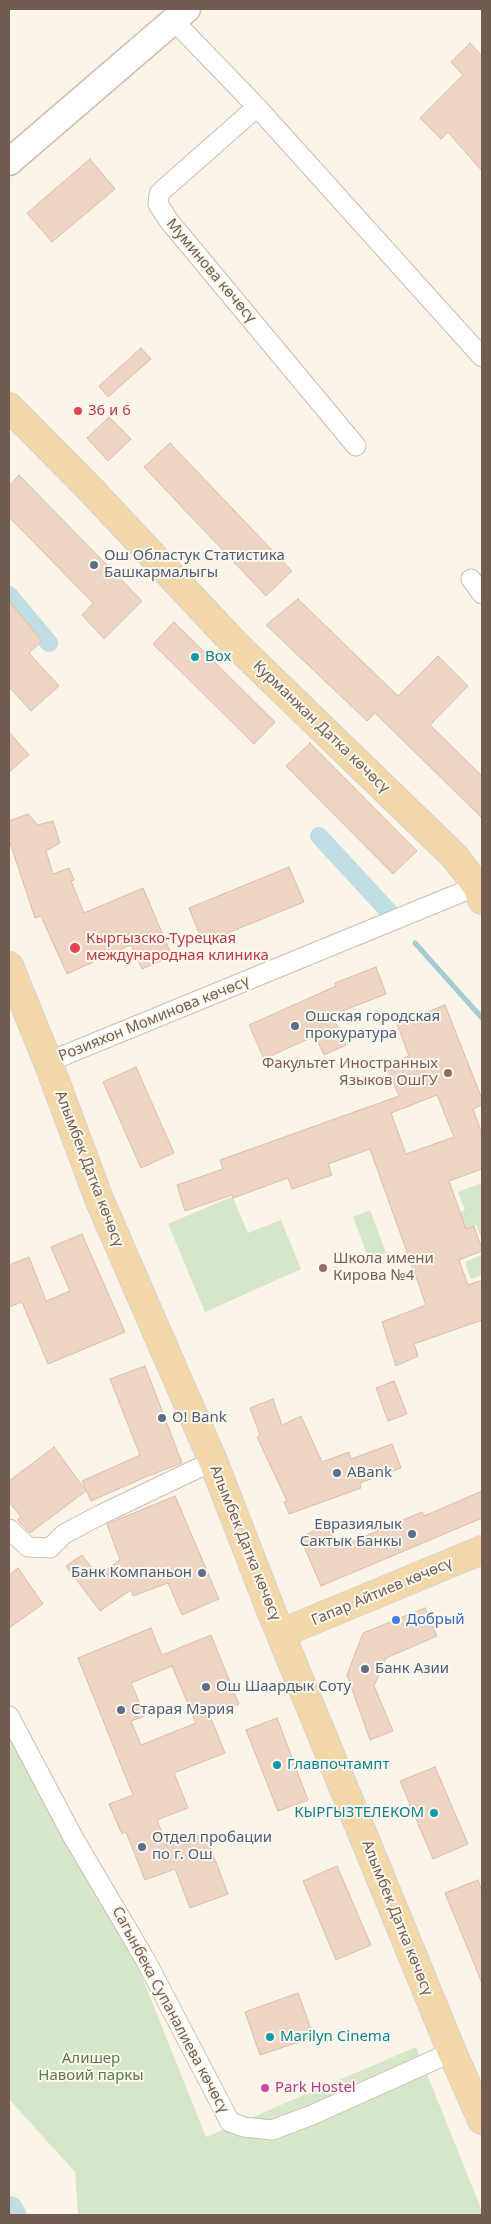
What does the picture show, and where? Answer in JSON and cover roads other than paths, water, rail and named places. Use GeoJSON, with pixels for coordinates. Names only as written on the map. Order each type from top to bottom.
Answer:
{"type":"FeatureCollection","features":[{"type":"Feature","properties":{"kind":"main road"},"geometry":{"type":"LineString","coordinates":[[9,162],[180,15]]}},
{"type":"Feature","properties":{"kind":"main road","name":"Курманжан Датка көчөсү"},"geometry":{"type":"LineString","coordinates":[[9,407],[92,491],[235,644],[455,857],[481,890]]}},
{"type":"Feature","properties":{"kind":"main road","name":"Алымбек Датка көчөсү"},"geometry":{"type":"LineString","coordinates":[[9,966],[48,1062],[99,1200],[212,1461],[272,1613],[452,2052],[482,2120]]}},
{"type":"Feature","properties":{"kind":"main road","name":"Гапар Айтиев көчөсү"},"geometry":{"type":"LineString","coordinates":[[282,1634],[482,1550]]}},
{"type":"Feature","properties":{"kind":"street"},"geometry":{"type":"LineString","coordinates":[[180,15],[257,107],[482,357]]}},
{"type":"Feature","properties":{"kind":"street","name":"Муминова көчөсү"},"geometry":{"type":"LineString","coordinates":[[257,107],[165,188],[160,194],[158,204],[168,221],[356,446]]}},
{"type":"Feature","properties":{"kind":"street","name":"Розияхон Моминова көчөсү"},"geometry":{"type":"LineString","coordinates":[[48,1062],[481,890]]}},
{"type":"Feature","properties":{"kind":"street"},"geometry":{"type":"LineString","coordinates":[[9,1529],[28,1547],[50,1548],[64,1534],[212,1461]]}},
{"type":"Feature","properties":{"kind":"street","name":"Сагынбека Супаналиева көчөсү"},"geometry":{"type":"LineString","coordinates":[[9,1716],[73,1837],[146,1961],[230,2122],[244,2127],[272,2130],[312,2115],[452,2052]]}},
{"type":"Feature","properties":{"kind":"waterway"},"geometry":{"type":"LineString","coordinates":[[9,595],[49,643]]}},
{"type":"Feature","properties":{"kind":"waterway"},"geometry":{"type":"LineString","coordinates":[[319,836],[392,915]]}},
{"type":"Feature","properties":{"kind":"waterway"},"geometry":{"type":"LineString","coordinates":[[415,943],[482,1018]]}},
{"type":"Feature","properties":{"kind":"waterway"},"geometry":{"type":"LineString","coordinates":[[9,2211],[11,2215]]}},
{"type":"Feature","properties":{"kind":"place","name":"36 и 6"},"geometry":{"type":"Point","coordinates":[78,411]}},
{"type":"Feature","properties":{"kind":"place","name":"Ош Областук Статистика Башкармалыгы"},"geometry":{"type":"Point","coordinates":[94,565]}},
{"type":"Feature","properties":{"kind":"place","name":"Box"},"geometry":{"type":"Point","coordinates":[195,657]}},
{"type":"Feature","properties":{"kind":"place","name":"Кыргызско-Турецкая международная клиника"},"geometry":{"type":"Point","coordinates":[75,948]}},
{"type":"Feature","properties":{"kind":"place","name":"Ошская городская прокуратура"},"geometry":{"type":"Point","coordinates":[295,1026]}},
{"type":"Feature","properties":{"kind":"place","name":"Факультет Иностранных Языков ОшГУ"},"geometry":{"type":"Point","coordinates":[448,1073]}},
{"type":"Feature","properties":{"kind":"place","name":"Школа имени Кирова №4"},"geometry":{"type":"Point","coordinates":[323,1268]}},
{"type":"Feature","properties":{"kind":"place","name":"О! Bank"},"geometry":{"type":"Point","coordinates":[162,1418]}},
{"type":"Feature","properties":{"kind":"place","name":"ABank"},"geometry":{"type":"Point","coordinates":[337,1473]}},
{"type":"Feature","properties":{"kind":"place","name":"Евразиялык Сактык Банкы"},"geometry":{"type":"Point","coordinates":[412,1534]}},
{"type":"Feature","properties":{"kind":"place","name":"Банк Компаньон"},"geometry":{"type":"Point","coordinates":[202,1573]}},
{"type":"Feature","properties":{"kind":"place","name":"Добрый"},"geometry":{"type":"Point","coordinates":[396,1620]}},
{"type":"Feature","properties":{"kind":"place","name":"Банк Азии"},"geometry":{"type":"Point","coordinates":[365,1669]}},
{"type":"Feature","properties":{"kind":"place","name":"Ош Шаардык Соту"},"geometry":{"type":"Point","coordinates":[206,1687]}},
{"type":"Feature","properties":{"kind":"place","name":"Старая Мэрия"},"geometry":{"type":"Point","coordinates":[121,1710]}},
{"type":"Feature","properties":{"kind":"place","name":"Главпочтампт"},"geometry":{"type":"Point","coordinates":[277,1765]}},
{"type":"Feature","properties":{"kind":"place","name":"КЫРГЫЗТЕЛЕКОМ"},"geometry":{"type":"Point","coordinates":[434,1813]}},
{"type":"Feature","properties":{"kind":"place","name":"Отдел пробации по г. Ош"},"geometry":{"type":"Point","coordinates":[142,1847]}},
{"type":"Feature","properties":{"kind":"place","name":"Marilyn Cinema"},"geometry":{"type":"Point","coordinates":[270,2037]}},
{"type":"Feature","properties":{"kind":"place","name":"Park Hostel"},"geometry":{"type":"Point","coordinates":[265,2088]}},
{"type":"Feature","properties":{"kind":"park label","name":"Алишер Навоий паркы"},"geometry":{"type":"Point","coordinates":[91,2068]}}]}
